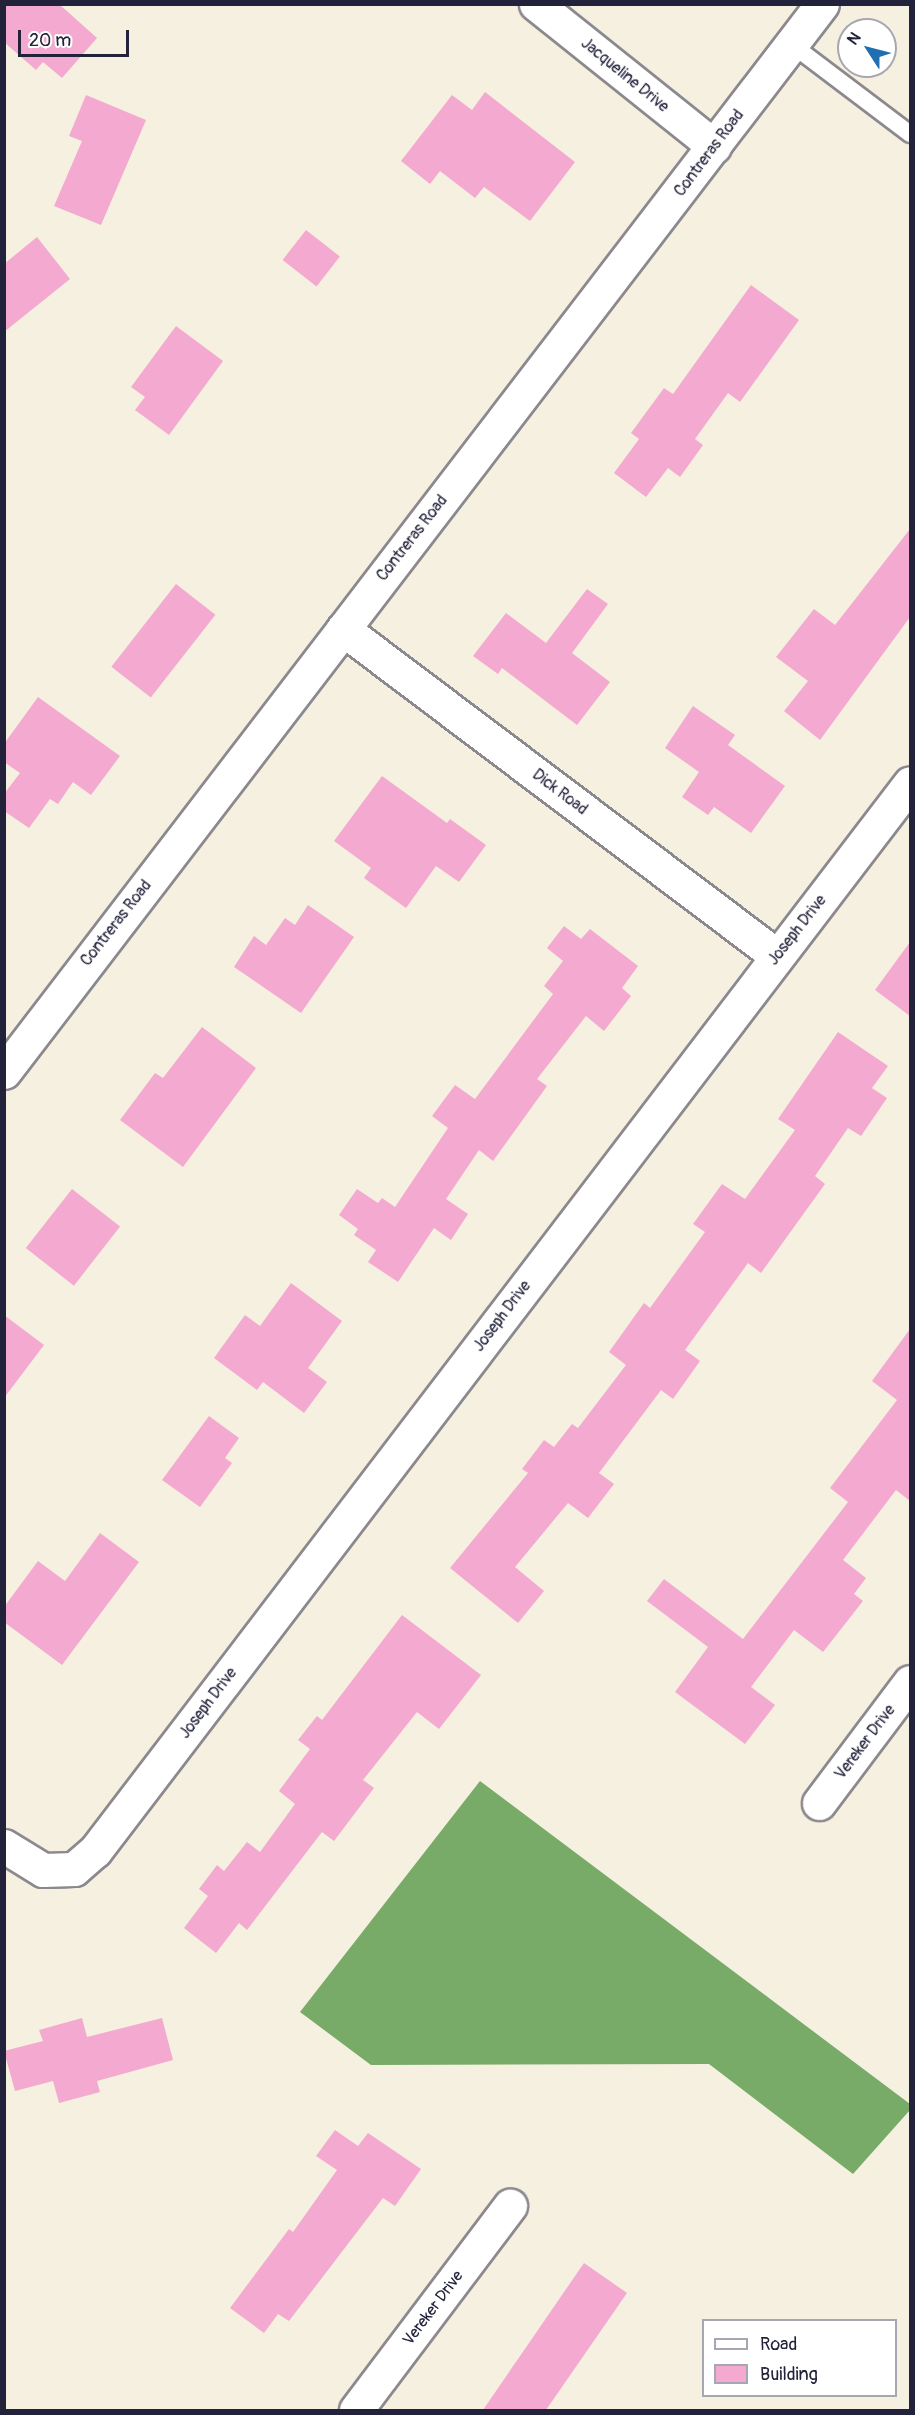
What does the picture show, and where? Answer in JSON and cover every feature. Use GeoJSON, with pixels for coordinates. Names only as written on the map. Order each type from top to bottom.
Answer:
{"type":"FeatureCollection","features":[{"type":"Feature","properties":{"kind":"street","name":"Jacqueline Drive"},"geometry":{"type":"LineString","coordinates":[[536,4],[714,146]]}},
{"type":"Feature","properties":{"kind":"street","name":"Contreras Road"},"geometry":{"type":"LineString","coordinates":[[4,1072],[822,4]]}},
{"type":"Feature","properties":{"kind":"street","name":"Dick Road"},"geometry":{"type":"LineString","coordinates":[[343,629],[777,956]]}},
{"type":"Feature","properties":{"kind":"street","name":"Joseph Drive"},"geometry":{"type":"LineString","coordinates":[[4,1846],[43,1870],[74,1869],[95,1851],[910,783]]}},
{"type":"Feature","properties":{"kind":"street","name":"Vereker Drive"},"geometry":{"type":"LineString","coordinates":[[819,1803],[910,1682]]}},
{"type":"Feature","properties":{"kind":"street","name":"Vereker Drive"},"geometry":{"type":"LineString","coordinates":[[356,2410],[510,2206]]}},
{"type":"Feature","properties":{"kind":"lane"},"geometry":{"type":"LineString","coordinates":[[791,44],[910,134]]}},
{"type":"Feature","properties":{"kind":"green space"},"geometry":{"type":"Polygon","coordinates":[[[480,1781],[910,2104],[910,2110],[853,2174],[709,2064],[371,2065],[300,2012],[480,1781]]]}},
{"type":"Feature","properties":{"kind":"building"},"geometry":{"type":"Polygon","coordinates":[[[4,4],[59,4],[97,38],[62,78],[43,62],[36,70],[4,42],[4,4]]]}},
{"type":"Feature","properties":{"kind":"building"},"geometry":{"type":"Polygon","coordinates":[[[485,92],[575,162],[530,221],[484,187],[475,198],[440,171],[430,184],[401,161],[452,95],[472,110],[485,92]]]}},
{"type":"Feature","properties":{"kind":"building"},"geometry":{"type":"Polygon","coordinates":[[[86,95],[146,120],[101,225],[54,206],[82,141],[69,136],[86,95]]]}},
{"type":"Feature","properties":{"kind":"building"},"geometry":{"type":"Polygon","coordinates":[[[306,230],[340,256],[316,286],[283,260],[306,230]]]}},
{"type":"Feature","properties":{"kind":"building"},"geometry":{"type":"Polygon","coordinates":[[[37,237],[70,279],[4,332],[4,264],[37,237]]]}},
{"type":"Feature","properties":{"kind":"building"},"geometry":{"type":"Polygon","coordinates":[[[751,285],[799,320],[740,402],[728,393],[695,439],[703,445],[680,477],[668,468],[646,497],[614,473],[639,439],[631,433],[664,388],[673,394],[751,285]]]}},
{"type":"Feature","properties":{"kind":"building"},"geometry":{"type":"Polygon","coordinates":[[[176,326],[223,361],[169,435],[135,410],[145,397],[131,387],[176,326]]]}},
{"type":"Feature","properties":{"kind":"building"},"geometry":{"type":"Polygon","coordinates":[[[910,529],[910,617],[820,740],[784,711],[808,681],[776,657],[814,609],[835,625],[910,529]]]}},
{"type":"Feature","properties":{"kind":"building"},"geometry":{"type":"Polygon","coordinates":[[[176,584],[215,615],[151,698],[111,667],[176,584]]]}},
{"type":"Feature","properties":{"kind":"building"},"geometry":{"type":"Polygon","coordinates":[[[587,589],[608,604],[572,653],[610,682],[577,725],[502,668],[498,674],[473,656],[506,613],[546,643],[587,589]]]}},
{"type":"Feature","properties":{"kind":"building"},"geometry":{"type":"Polygon","coordinates":[[[38,697],[120,756],[91,795],[73,782],[58,804],[50,799],[29,828],[4,811],[4,794],[20,773],[4,762],[4,744],[38,697]]]}},
{"type":"Feature","properties":{"kind":"building"},"geometry":{"type":"Polygon","coordinates":[[[693,706],[735,735],[728,745],[785,786],[751,833],[714,807],[708,815],[682,797],[699,772],[665,748],[693,706]]]}},
{"type":"Feature","properties":{"kind":"building"},"geometry":{"type":"Polygon","coordinates":[[[382,776],[447,823],[450,819],[486,845],[459,882],[436,866],[406,908],[364,878],[371,868],[334,841],[382,776]]]}},
{"type":"Feature","properties":{"kind":"building"},"geometry":{"type":"Polygon","coordinates":[[[308,905],[354,937],[301,1013],[234,967],[254,936],[266,945],[285,918],[295,925],[308,905]]]}},
{"type":"Feature","properties":{"kind":"building"},"geometry":{"type":"Polygon","coordinates":[[[564,926],[581,939],[590,929],[638,966],[622,988],[631,996],[604,1031],[586,1016],[537,1079],[547,1086],[493,1161],[479,1150],[446,1199],[468,1214],[451,1240],[434,1228],[398,1282],[368,1262],[376,1250],[354,1235],[358,1229],[339,1215],[357,1189],[378,1203],[382,1198],[395,1207],[448,1128],[432,1116],[455,1085],[475,1099],[553,994],[544,986],[563,961],[547,948],[564,926]]]}},
{"type":"Feature","properties":{"kind":"building"},"geometry":{"type":"Polygon","coordinates":[[[910,942],[910,1016],[875,990],[910,942]]]}},
{"type":"Feature","properties":{"kind":"building"},"geometry":{"type":"Polygon","coordinates":[[[202,1027],[256,1068],[183,1167],[120,1120],[155,1073],[163,1078],[202,1027]]]}},
{"type":"Feature","properties":{"kind":"building"},"geometry":{"type":"Polygon","coordinates":[[[838,1032],[888,1066],[872,1088],[887,1098],[861,1136],[848,1128],[815,1176],[825,1184],[761,1273],[748,1263],[685,1350],[700,1361],[673,1399],[661,1390],[599,1473],[614,1484],[588,1518],[568,1503],[515,1567],[544,1591],[518,1623],[450,1568],[528,1473],[522,1469],[544,1440],[554,1447],[572,1424],[578,1428],[626,1365],[609,1352],[644,1303],[650,1308],[705,1232],[693,1224],[722,1184],[745,1199],[795,1130],[778,1119],[838,1032]]]}},
{"type":"Feature","properties":{"kind":"building"},"geometry":{"type":"Polygon","coordinates":[[[72,1189],[120,1227],[74,1286],[26,1248],[72,1189]]]}},
{"type":"Feature","properties":{"kind":"building"},"geometry":{"type":"Polygon","coordinates":[[[291,1283],[342,1321],[308,1368],[327,1382],[304,1413],[263,1382],[257,1390],[214,1358],[245,1315],[260,1326],[291,1283]]]}},
{"type":"Feature","properties":{"kind":"building"},"geometry":{"type":"Polygon","coordinates":[[[4,1315],[44,1345],[4,1398],[4,1315]]]}},
{"type":"Feature","properties":{"kind":"building"},"geometry":{"type":"Polygon","coordinates":[[[910,1329],[910,1501],[896,1490],[843,1560],[866,1578],[854,1594],[863,1601],[823,1652],[794,1630],[751,1687],[775,1705],[745,1744],[675,1692],[708,1647],[647,1601],[664,1579],[743,1639],[848,1502],[830,1488],[897,1400],[872,1381],[910,1329]]]}},
{"type":"Feature","properties":{"kind":"building"},"geometry":{"type":"Polygon","coordinates":[[[209,1416],[239,1438],[225,1458],[232,1463],[200,1507],[162,1480],[209,1416]]]}},
{"type":"Feature","properties":{"kind":"building"},"geometry":{"type":"Polygon","coordinates":[[[100,1533],[139,1562],[62,1665],[4,1622],[4,1607],[38,1561],[65,1581],[100,1533]]]}},
{"type":"Feature","properties":{"kind":"building"},"geometry":{"type":"Polygon","coordinates":[[[402,1615],[481,1675],[439,1729],[417,1712],[363,1780],[374,1788],[334,1841],[322,1832],[247,1930],[239,1923],[216,1953],[184,1928],[208,1896],[199,1889],[217,1865],[224,1871],[247,1842],[260,1852],[295,1804],[279,1791],[310,1749],[298,1740],[317,1716],[322,1720],[402,1615]]]}},
{"type":"Feature","properties":{"kind":"building"},"geometry":{"type":"Polygon","coordinates":[[[82,2018],[87,2037],[162,2018],[173,2060],[97,2081],[100,2092],[59,2103],[53,2081],[15,2091],[4,2051],[43,2041],[39,2030],[82,2018]]]}},
{"type":"Feature","properties":{"kind":"building"},"geometry":{"type":"Polygon","coordinates":[[[335,2130],[358,2146],[368,2133],[421,2169],[395,2206],[383,2198],[289,2321],[278,2314],[264,2333],[230,2308],[289,2229],[293,2232],[337,2170],[316,2156],[335,2130]]]}},
{"type":"Feature","properties":{"kind":"building"},"geometry":{"type":"Polygon","coordinates":[[[584,2263],[627,2293],[546,2410],[483,2410],[584,2263]]]}}]}
